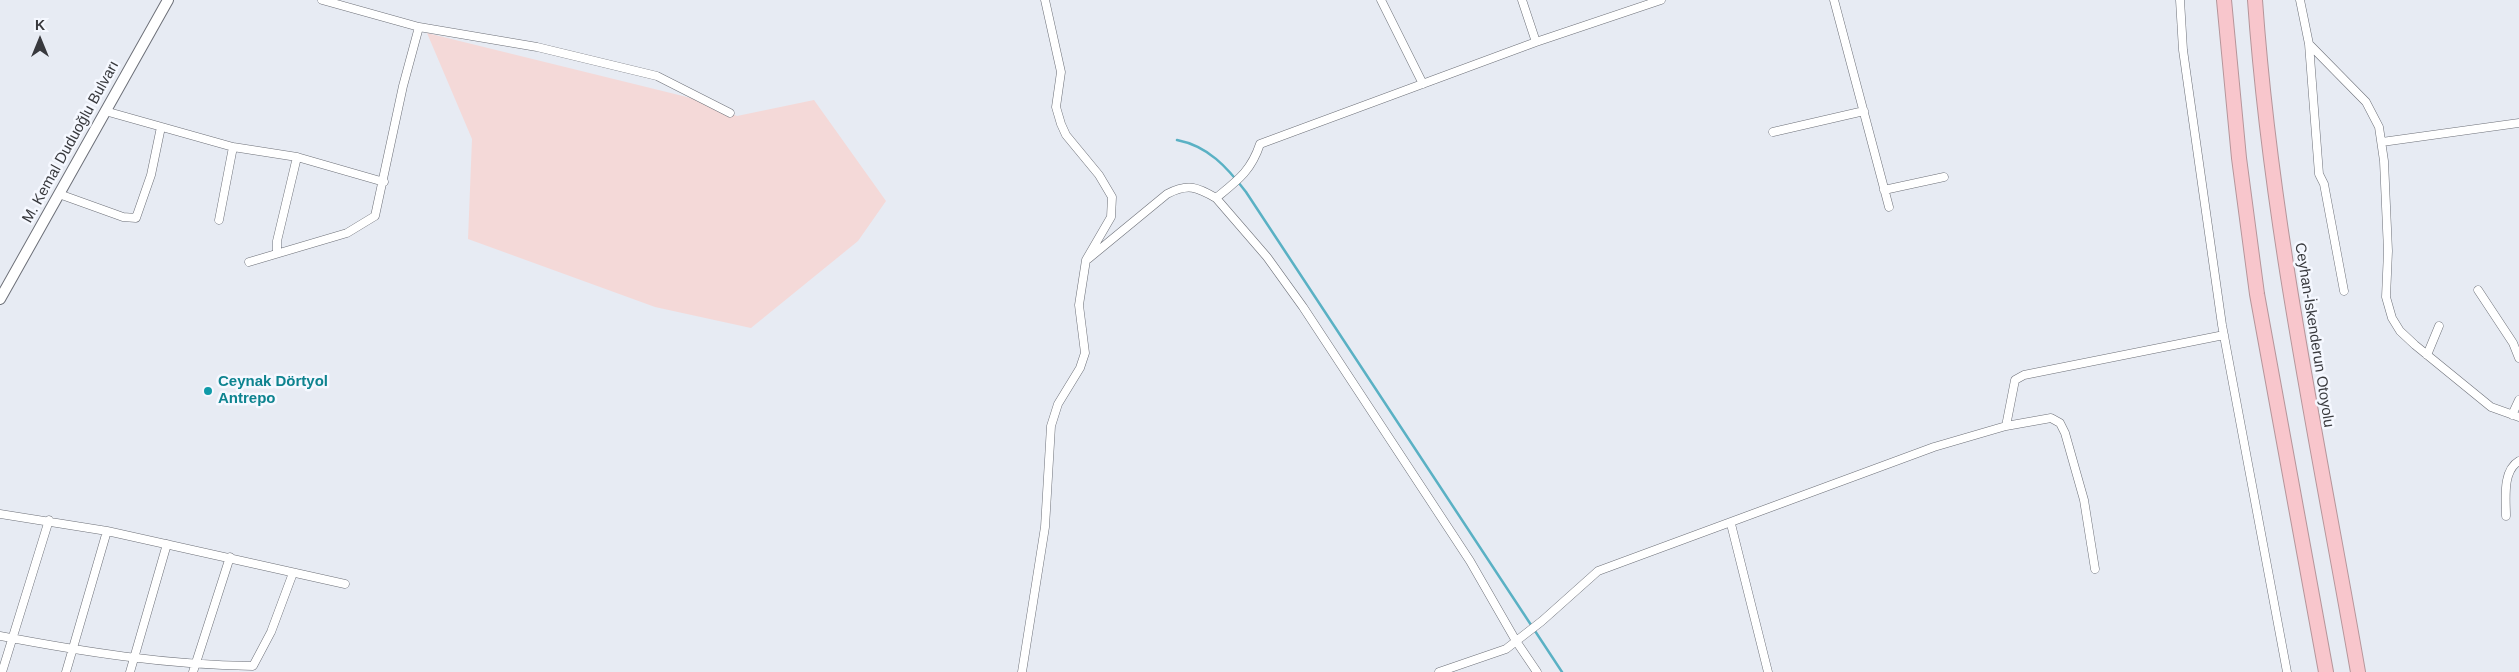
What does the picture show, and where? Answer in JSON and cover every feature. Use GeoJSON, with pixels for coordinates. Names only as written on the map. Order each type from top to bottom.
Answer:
{"type":"FeatureCollection","features":[{"type":"Feature","properties":{"kind":"highway"},"geometry":{"type":"LineString","coordinates":[[2224,0],[2239,158],[2257,294],[2326,672]]}},
{"type":"Feature","properties":{"kind":"highway","name":"Ceyhan-İskenderun Otoyolu"},"geometry":{"type":"LineString","coordinates":[[2255,0],[2270,155],[2288,289],[2358,672]]}},
{"type":"Feature","properties":{"kind":"street","name":"M. Kemal Duduoğlu Bulvarı"},"geometry":{"type":"LineString","coordinates":[[0,299],[168,0]]}},
{"type":"Feature","properties":{"kind":"street"},"geometry":{"type":"LineString","coordinates":[[322,0],[419,27],[537,47],[657,76],[730,113]]}},
{"type":"Feature","properties":{"kind":"street"},"geometry":{"type":"LineString","coordinates":[[1022,672],[1045,527],[1051,426],[1058,404],[1080,368],[1085,353],[1079,305],[1086,260],[1111,217],[1112,198],[1099,175],[1066,135],[1056,107],[1060,72],[1045,0]]}},
{"type":"Feature","properties":{"kind":"street"},"geometry":{"type":"LineString","coordinates":[[1381,0],[1422,84]]}},
{"type":"Feature","properties":{"kind":"street"},"geometry":{"type":"LineString","coordinates":[[1522,0],[1536,42]]}},
{"type":"Feature","properties":{"kind":"street"},"geometry":{"type":"LineString","coordinates":[[1216,198],[1247,172],[1254,162],[1260,144],[1536,42],[1661,0]]}},
{"type":"Feature","properties":{"kind":"street"},"geometry":{"type":"LineString","coordinates":[[1834,0],[1889,207]]}},
{"type":"Feature","properties":{"kind":"street"},"geometry":{"type":"LineString","coordinates":[[2180,0],[2182,50],[2224,335],[2287,672]]}},
{"type":"Feature","properties":{"kind":"street"},"geometry":{"type":"LineString","coordinates":[[2300,0],[2310,44],[2319,174],[2324,184],[2344,291]]}},
{"type":"Feature","properties":{"kind":"street"},"geometry":{"type":"LineString","coordinates":[[249,262],[277,252],[347,233],[375,216],[419,27]]}},
{"type":"Feature","properties":{"kind":"street"},"geometry":{"type":"LineString","coordinates":[[2310,44],[2366,102],[2379,127],[2382,142],[2388,251],[2386,297],[2392,318],[2400,331],[2426,355],[2491,407],[2515,416],[2519,400]]}},
{"type":"Feature","properties":{"kind":"street"},"geometry":{"type":"LineString","coordinates":[[105,111],[233,148],[297,157],[384,182]]}},
{"type":"Feature","properties":{"kind":"street"},"geometry":{"type":"LineString","coordinates":[[1773,132],[1864,111]]}},
{"type":"Feature","properties":{"kind":"street"},"geometry":{"type":"LineString","coordinates":[[2382,142],[2519,123]]}},
{"type":"Feature","properties":{"kind":"street"},"geometry":{"type":"LineString","coordinates":[[59,194],[123,217],[136,218],[151,175],[160,127]]}},
{"type":"Feature","properties":{"kind":"street"},"geometry":{"type":"LineString","coordinates":[[219,220],[233,148]]}},
{"type":"Feature","properties":{"kind":"street"},"geometry":{"type":"LineString","coordinates":[[277,252],[277,241],[297,157]]}},
{"type":"Feature","properties":{"kind":"street"},"geometry":{"type":"LineString","coordinates":[[1884,190],[1944,177]]}},
{"type":"Feature","properties":{"kind":"street"},"geometry":{"type":"LineString","coordinates":[[1086,260],[1167,194],[1178,188],[1197,187],[1216,198],[1267,257],[1303,308],[1470,561],[1520,639],[1537,672]]}},
{"type":"Feature","properties":{"kind":"street"},"geometry":{"type":"LineString","coordinates":[[2478,290],[2513,344],[2519,358]]}},
{"type":"Feature","properties":{"kind":"street"},"geometry":{"type":"LineString","coordinates":[[2426,355],[2439,326]]}},
{"type":"Feature","properties":{"kind":"street"},"geometry":{"type":"LineString","coordinates":[[2006,426],[2016,380],[2024,375],[2224,335]]}},
{"type":"Feature","properties":{"kind":"street"},"geometry":{"type":"LineString","coordinates":[[1439,672],[1506,649],[1542,621],[1598,571],[1731,524],[1934,447],[2006,426],[2051,418],[2060,423],[2084,500],[2095,570]]}},
{"type":"Feature","properties":{"kind":"street"},"geometry":{"type":"LineString","coordinates":[[2506,516],[2507,480],[2514,464],[2519,461]]}},
{"type":"Feature","properties":{"kind":"street"},"geometry":{"type":"LineString","coordinates":[[0,514],[49,520],[107,531],[345,584]]}},
{"type":"Feature","properties":{"kind":"street"},"geometry":{"type":"LineString","coordinates":[[2,670],[14,639],[49,520]]}},
{"type":"Feature","properties":{"kind":"street"},"geometry":{"type":"LineString","coordinates":[[1731,524],[1768,672]]}},
{"type":"Feature","properties":{"kind":"street"},"geometry":{"type":"LineString","coordinates":[[66,672],[107,531]]}},
{"type":"Feature","properties":{"kind":"street"},"geometry":{"type":"LineString","coordinates":[[130,672],[168,544]]}},
{"type":"Feature","properties":{"kind":"street"},"geometry":{"type":"LineString","coordinates":[[194,669],[230,557]]}},
{"type":"Feature","properties":{"kind":"street"},"geometry":{"type":"LineString","coordinates":[[0,636],[73,650],[194,669],[253,666],[271,632],[293,573]]}},
{"type":"Feature","properties":{"kind":"shaded area"},"geometry":{"type":"Polygon","coordinates":[[[427,33],[691,98],[737,116],[814,100],[886,201],[858,241],[751,328],[655,307],[468,239],[472,139],[427,33]]]}},
{"type":"Feature","properties":{"kind":"waterway"},"geometry":{"type":"LineString","coordinates":[[1177,140],[1207,152],[1232,174],[1246,192],[1562,672]]}},
{"type":"Feature","properties":{"kind":"place","name":"Ceynak Dörtyol Antrepo"},"geometry":{"type":"Point","coordinates":[208,391]}}]}
